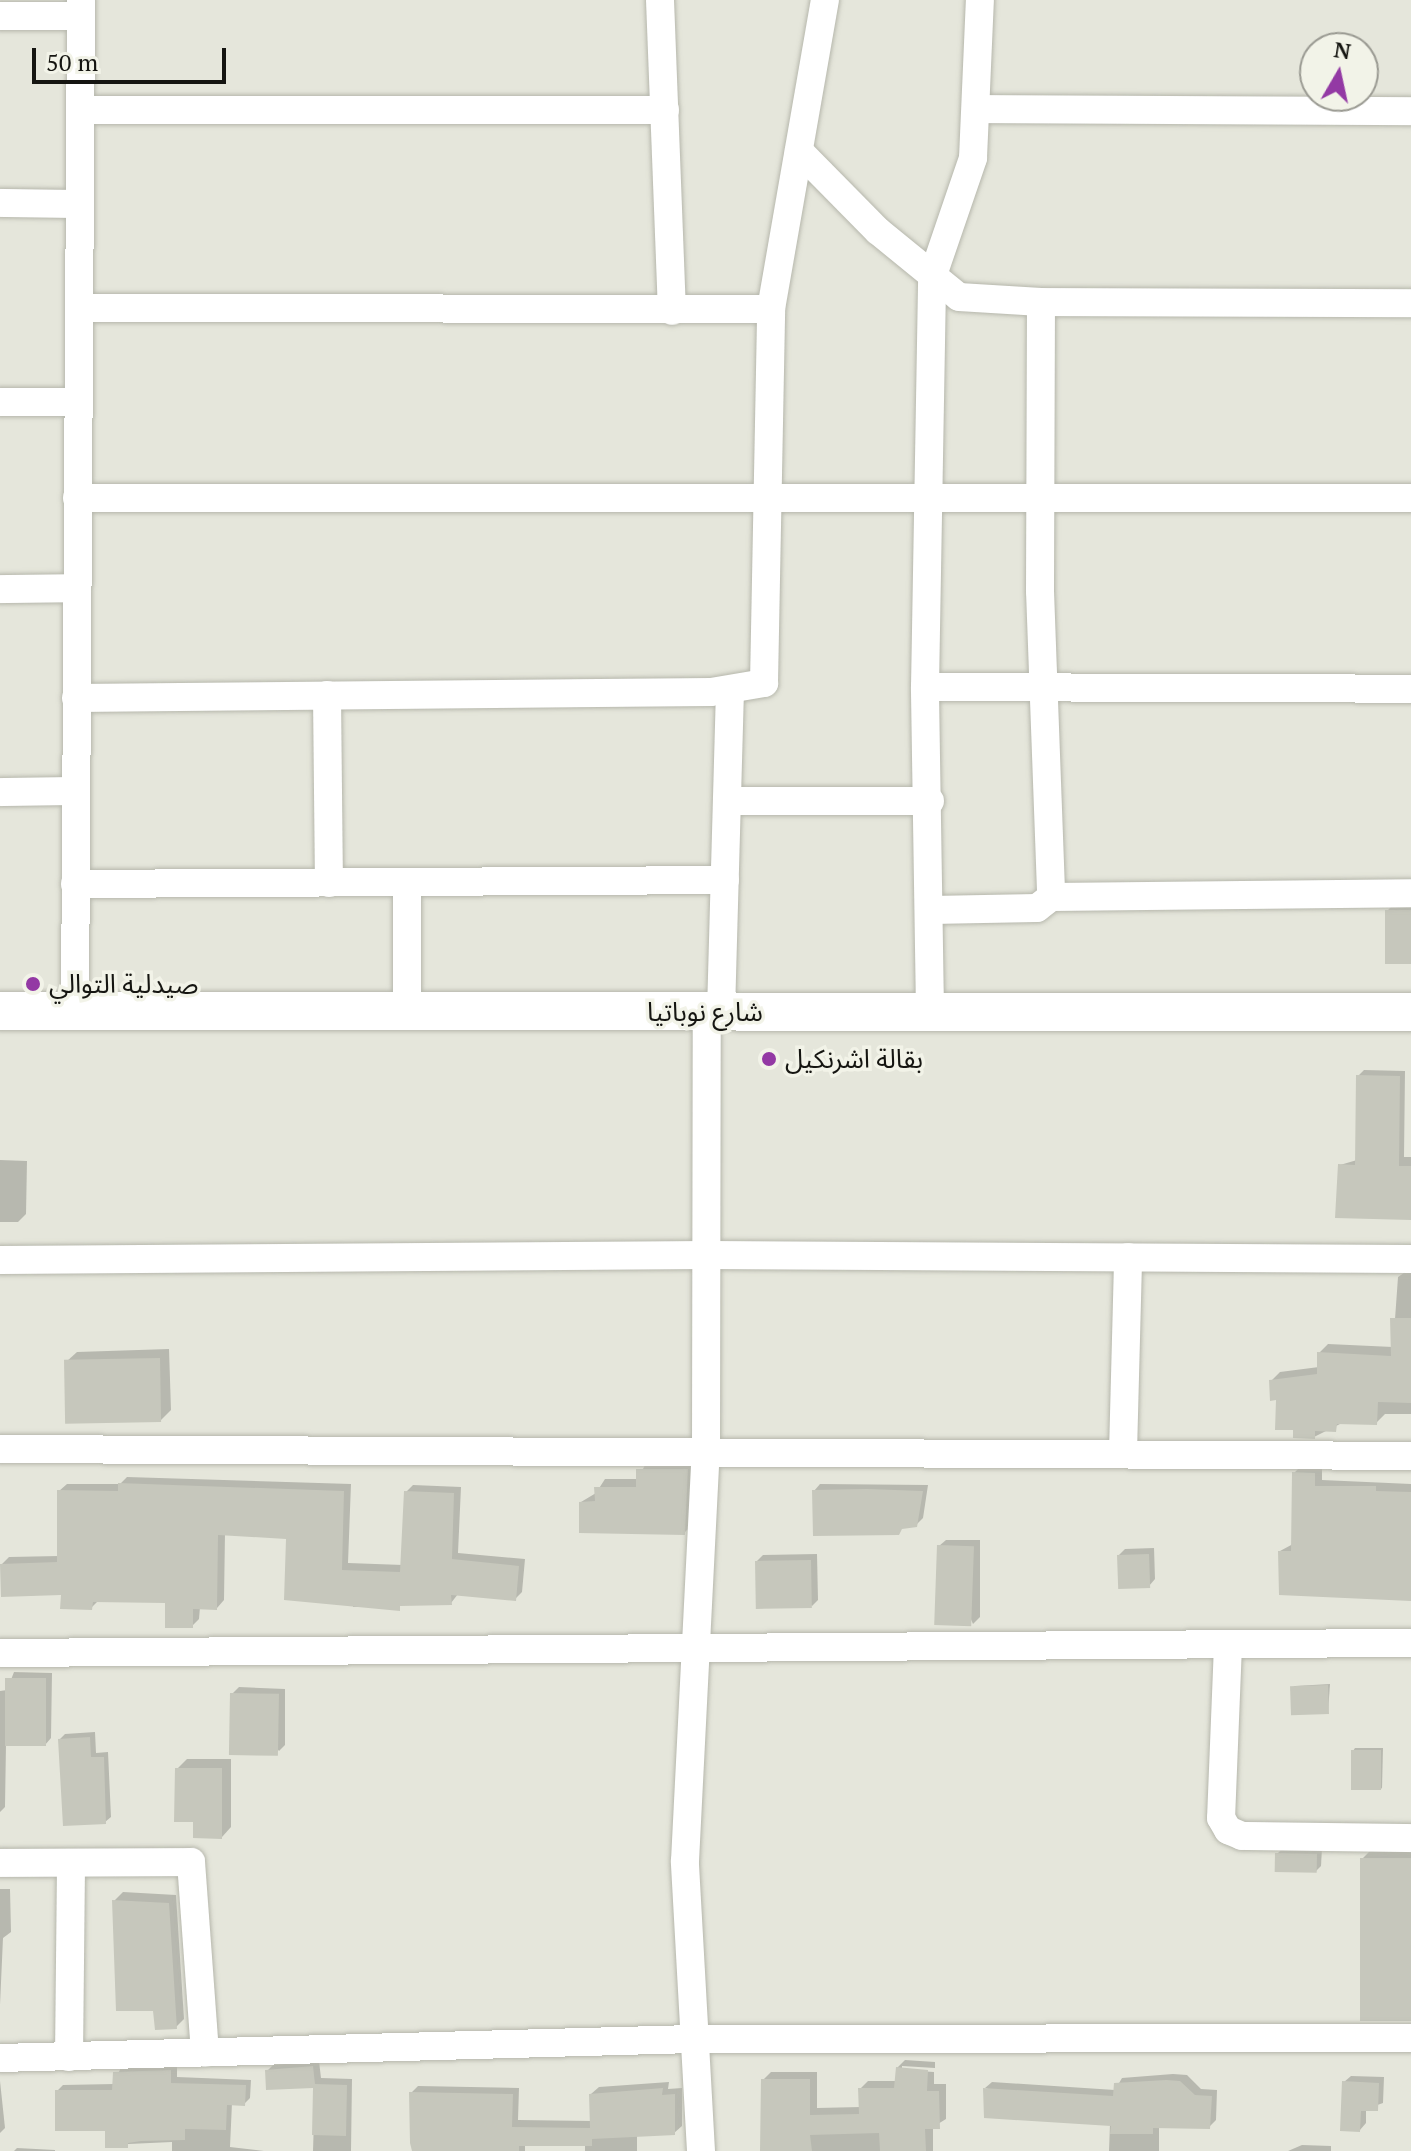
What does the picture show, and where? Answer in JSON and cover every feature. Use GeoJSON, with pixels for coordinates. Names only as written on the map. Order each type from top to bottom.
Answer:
{"type":"FeatureCollection","features":[{"type":"Feature","properties":{"kind":"street"},"geometry":{"type":"LineString","coordinates":[[660,0],[672,311]]}},
{"type":"Feature","properties":{"kind":"street"},"geometry":{"type":"LineString","coordinates":[[76,698],[730,691],[758,688],[767,676],[771,309],[825,0]]}},
{"type":"Feature","properties":{"kind":"street"},"geometry":{"type":"LineString","coordinates":[[930,1011],[925,497],[932,278],[968,181],[978,109],[980,0]]}},
{"type":"Feature","properties":{"kind":"street"},"geometry":{"type":"LineString","coordinates":[[0,16],[80,8],[75,1011]]}},
{"type":"Feature","properties":{"kind":"street"},"geometry":{"type":"LineString","coordinates":[[978,109],[1411,111]]}},
{"type":"Feature","properties":{"kind":"street"},"geometry":{"type":"LineString","coordinates":[[80,110],[665,110]]}},
{"type":"Feature","properties":{"kind":"street"},"geometry":{"type":"LineString","coordinates":[[799,151],[932,278],[959,297],[1041,302],[1411,303]]}},
{"type":"Feature","properties":{"kind":"street"},"geometry":{"type":"LineString","coordinates":[[0,203],[79,204]]}},
{"type":"Feature","properties":{"kind":"street"},"geometry":{"type":"LineString","coordinates":[[1041,302],[1043,686],[1051,897]]}},
{"type":"Feature","properties":{"kind":"street"},"geometry":{"type":"LineString","coordinates":[[79,308],[771,309]]}},
{"type":"Feature","properties":{"kind":"street"},"geometry":{"type":"LineString","coordinates":[[0,402],[78,402]]}},
{"type":"Feature","properties":{"kind":"street"},"geometry":{"type":"LineString","coordinates":[[77,498],[768,496],[1041,501],[1411,498]]}},
{"type":"Feature","properties":{"kind":"street"},"geometry":{"type":"LineString","coordinates":[[0,589],[77,588]]}},
{"type":"Feature","properties":{"kind":"street"},"geometry":{"type":"LineString","coordinates":[[925,687],[1411,689]]}},
{"type":"Feature","properties":{"kind":"street"},"geometry":{"type":"LineString","coordinates":[[701,2151],[685,1861],[706,1448],[707,1255],[714,1012],[725,880],[730,691]]}},
{"type":"Feature","properties":{"kind":"street"},"geometry":{"type":"LineString","coordinates":[[327,695],[329,883]]}},
{"type":"Feature","properties":{"kind":"street"},"geometry":{"type":"LineString","coordinates":[[0,792],[75,791]]}},
{"type":"Feature","properties":{"kind":"street"},"geometry":{"type":"LineString","coordinates":[[727,801],[930,801]]}},
{"type":"Feature","properties":{"kind":"street"},"geometry":{"type":"LineString","coordinates":[[75,884],[725,880]]}},
{"type":"Feature","properties":{"kind":"street"},"geometry":{"type":"LineString","coordinates":[[407,882],[407,1011]]}},
{"type":"Feature","properties":{"kind":"street"},"geometry":{"type":"LineString","coordinates":[[931,910],[1037,908],[1051,897],[1411,893]]}},
{"type":"Feature","properties":{"kind":"street","name":"شارع نوباتيا"},"geometry":{"type":"LineString","coordinates":[[0,1011],[1411,1012]]}},
{"type":"Feature","properties":{"kind":"street"},"geometry":{"type":"LineString","coordinates":[[0,1260],[707,1255],[1411,1259]]}},
{"type":"Feature","properties":{"kind":"street"},"geometry":{"type":"LineString","coordinates":[[1123,1453],[1128,1257]]}},
{"type":"Feature","properties":{"kind":"street"},"geometry":{"type":"LineString","coordinates":[[0,1449],[706,1448],[1411,1456]]}},
{"type":"Feature","properties":{"kind":"street"},"geometry":{"type":"LineString","coordinates":[[0,1653],[1411,1643]]}},
{"type":"Feature","properties":{"kind":"street"},"geometry":{"type":"LineString","coordinates":[[1228,1645],[1221,1818],[1228,1830],[1242,1836],[1411,1838]]}},
{"type":"Feature","properties":{"kind":"street"},"geometry":{"type":"LineString","coordinates":[[0,1863],[191,1862],[205,2052]]}},
{"type":"Feature","properties":{"kind":"street"},"geometry":{"type":"LineString","coordinates":[[69,2057],[71,1863]]}},
{"type":"Feature","properties":{"kind":"street"},"geometry":{"type":"LineString","coordinates":[[0,2058],[693,2039],[1411,2038]]}},
{"type":"Feature","properties":{"kind":"building"},"geometry":{"type":"Polygon","coordinates":[[[1385,910],[1411,910],[1411,964],[1385,964],[1385,910]]]}},
{"type":"Feature","properties":{"kind":"building"},"geometry":{"type":"Polygon","coordinates":[[[1356,1075],[1400,1076],[1399,1166],[1411,1166],[1411,1220],[1335,1218],[1338,1164],[1355,1165],[1356,1075]]]}},
{"type":"Feature","properties":{"kind":"building"},"geometry":{"type":"Polygon","coordinates":[[[1390,1318],[1411,1318],[1411,1403],[1378,1402],[1377,1425],[1337,1424],[1336,1432],[1315,1431],[1315,1439],[1293,1438],[1293,1430],[1275,1430],[1276,1400],[1270,1401],[1269,1380],[1317,1374],[1317,1352],[1391,1356],[1390,1318]]]}},
{"type":"Feature","properties":{"kind":"building"},"geometry":{"type":"Polygon","coordinates":[[[160,1358],[161,1422],[65,1424],[64,1360],[160,1358]]]}},
{"type":"Feature","properties":{"kind":"building"},"geometry":{"type":"Polygon","coordinates":[[[636,1469],[688,1469],[685,1535],[579,1533],[579,1502],[595,1501],[594,1487],[636,1487],[636,1469]]]}},
{"type":"Feature","properties":{"kind":"building"},"geometry":{"type":"Polygon","coordinates":[[[1292,1472],[1315,1473],[1315,1486],[1376,1486],[1376,1491],[1411,1492],[1411,1601],[1279,1595],[1278,1551],[1291,1551],[1292,1472]]]}},
{"type":"Feature","properties":{"kind":"building"},"geometry":{"type":"Polygon","coordinates":[[[118,1483],[344,1491],[342,1570],[400,1572],[404,1491],[454,1493],[452,1559],[519,1566],[516,1601],[451,1595],[452,1605],[400,1606],[400,1611],[284,1600],[286,1539],[218,1535],[217,1610],[193,1609],[193,1628],[165,1628],[165,1603],[93,1602],[92,1610],[60,1609],[61,1595],[1,1597],[0,1564],[57,1562],[57,1490],[118,1491],[118,1483]]]}},
{"type":"Feature","properties":{"kind":"building"},"geometry":{"type":"Polygon","coordinates":[[[812,1490],[923,1491],[917,1527],[902,1529],[899,1535],[813,1536],[812,1490]]]}},
{"type":"Feature","properties":{"kind":"building"},"geometry":{"type":"Polygon","coordinates":[[[937,1545],[974,1546],[971,1626],[934,1625],[937,1545]]]}},
{"type":"Feature","properties":{"kind":"building"},"geometry":{"type":"Polygon","coordinates":[[[1149,1554],[1150,1588],[1118,1589],[1117,1555],[1149,1554]]]}},
{"type":"Feature","properties":{"kind":"building"},"geometry":{"type":"Polygon","coordinates":[[[811,1560],[812,1608],[756,1609],[755,1561],[811,1560]]]}},
{"type":"Feature","properties":{"kind":"building"},"geometry":{"type":"Polygon","coordinates":[[[5,1678],[46,1678],[46,1746],[5,1746],[5,1678]]]}},
{"type":"Feature","properties":{"kind":"building"},"geometry":{"type":"Polygon","coordinates":[[[1328,1685],[1329,1714],[1291,1715],[1290,1686],[1328,1685]]]}},
{"type":"Feature","properties":{"kind":"building"},"geometry":{"type":"Polygon","coordinates":[[[230,1693],[279,1694],[278,1756],[229,1755],[230,1693]]]}},
{"type":"Feature","properties":{"kind":"building"},"geometry":{"type":"Polygon","coordinates":[[[90,1737],[91,1757],[104,1757],[106,1824],[63,1826],[58,1739],[90,1737]]]}},
{"type":"Feature","properties":{"kind":"building"},"geometry":{"type":"Polygon","coordinates":[[[1351,1750],[1381,1750],[1381,1790],[1351,1790],[1351,1750]]]}},
{"type":"Feature","properties":{"kind":"building"},"geometry":{"type":"Polygon","coordinates":[[[175,1768],[222,1768],[222,1839],[193,1838],[193,1822],[174,1822],[175,1768]]]}},
{"type":"Feature","properties":{"kind":"building"},"geometry":{"type":"Polygon","coordinates":[[[1275,1853],[1317,1854],[1317,1873],[1275,1872],[1275,1853]]]}},
{"type":"Feature","properties":{"kind":"building"},"geometry":{"type":"Polygon","coordinates":[[[1360,1858],[1411,1858],[1411,2021],[1360,2021],[1360,1858]]]}},
{"type":"Feature","properties":{"kind":"building"},"geometry":{"type":"Polygon","coordinates":[[[112,1900],[169,1903],[177,2029],[155,2030],[153,2011],[116,2011],[112,1900]]]}},
{"type":"Feature","properties":{"kind":"building"},"geometry":{"type":"Polygon","coordinates":[[[313,2066],[315,2084],[347,2085],[346,2136],[312,2135],[313,2088],[266,2090],[265,2070],[313,2066]]]}},
{"type":"Feature","properties":{"kind":"building"},"geometry":{"type":"Polygon","coordinates":[[[896,2067],[928,2070],[927,2091],[939,2091],[940,2129],[925,2129],[926,2151],[880,2151],[879,2133],[810,2135],[812,2151],[760,2151],[761,2079],[810,2079],[810,2115],[859,2114],[858,2088],[894,2088],[896,2067]]]}},
{"type":"Feature","properties":{"kind":"building"},"geometry":{"type":"Polygon","coordinates":[[[171,2070],[171,2083],[246,2085],[245,2106],[227,2105],[226,2130],[185,2129],[185,2140],[141,2141],[128,2143],[128,2148],[105,2148],[105,2131],[55,2131],[55,2090],[112,2090],[113,2072],[171,2070]]]}},
{"type":"Feature","properties":{"kind":"building"},"geometry":{"type":"Polygon","coordinates":[[[1180,2081],[1195,2095],[1212,2096],[1210,2129],[1153,2128],[1153,2134],[1110,2134],[1111,2126],[984,2118],[983,2088],[1113,2096],[1114,2083],[1180,2081]]]}},
{"type":"Feature","properties":{"kind":"building"},"geometry":{"type":"Polygon","coordinates":[[[1342,2081],[1379,2083],[1378,2111],[1361,2111],[1360,2132],[1340,2131],[1342,2081]]]}},
{"type":"Feature","properties":{"kind":"building"},"geometry":{"type":"Polygon","coordinates":[[[663,2088],[662,2095],[675,2094],[675,2135],[592,2139],[592,2146],[519,2146],[519,2151],[412,2151],[410,2143],[409,2092],[513,2094],[512,2127],[590,2128],[589,2094],[663,2088]]]}},
{"type":"Feature","properties":{"kind":"place","name":"صيدلية التوالي"},"geometry":{"type":"Point","coordinates":[33,984]}},
{"type":"Feature","properties":{"kind":"place","name":"بقالة اشرنكيل"},"geometry":{"type":"Point","coordinates":[769,1059]}}]}
